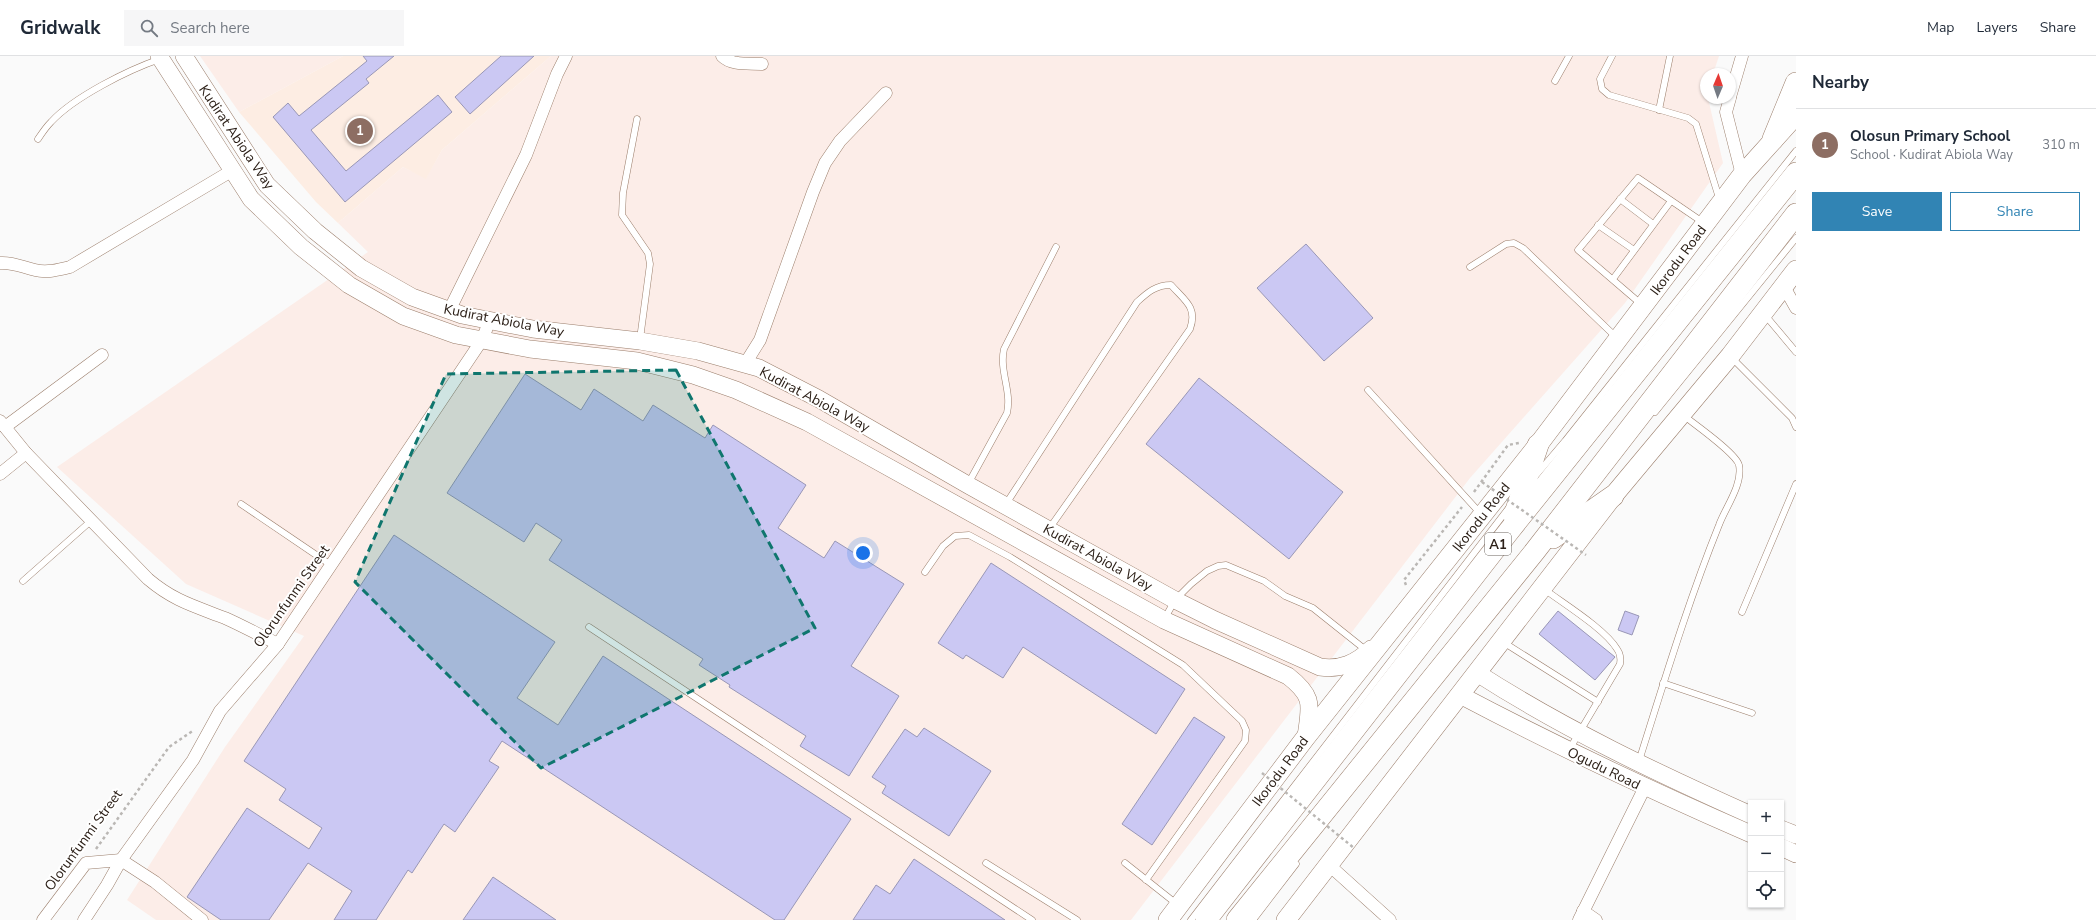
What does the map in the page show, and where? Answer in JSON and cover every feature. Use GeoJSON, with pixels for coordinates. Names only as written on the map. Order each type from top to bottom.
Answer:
{"type":"FeatureCollection","features":[{"type":"Feature","properties":{"kind":"highway"},"geometry":{"type":"LineString","coordinates":[[1773,139],[1796,83]]}},
{"type":"Feature","properties":{"kind":"highway","name":"A1"},"geometry":{"type":"LineString","coordinates":[[1206,920],[1509,531],[1796,173]]}},
{"type":"Feature","properties":{"kind":"highway","name":"A1"},"geometry":{"type":"LineString","coordinates":[[1237,920],[1550,542],[1796,214]]}},
{"type":"Feature","properties":{"kind":"highway"},"geometry":{"type":"LineString","coordinates":[[1509,531],[1538,445]]}},
{"type":"Feature","properties":{"kind":"highway"},"geometry":{"type":"LineString","coordinates":[[1550,542],[1613,496]]}},
{"type":"Feature","properties":{"kind":"main road","name":"Kudirat Abiola Way"},"geometry":{"type":"LineString","coordinates":[[184,56],[267,185],[315,231],[361,268],[412,297],[449,311],[490,320],[533,328],[640,341],[698,351],[759,368],[819,398],[1005,506],[1175,600],[1215,620],[1320,667],[1335,669],[1349,665],[1368,652],[1395,627]]}},
{"type":"Feature","properties":{"kind":"main road","name":"Kudirat Abiola Way"},"geometry":{"type":"LineString","coordinates":[[160,57],[251,199],[301,247],[349,285],[403,316],[456,335],[530,349],[637,361],[693,375],[736,390],[807,422],[1164,620],[1288,676],[1302,687],[1308,696],[1310,706],[1306,737]]}},
{"type":"Feature","properties":{"kind":"main road","name":"Ikorodu Road"},"geometry":{"type":"LineString","coordinates":[[1179,915],[1306,737],[1395,627],[1538,445],[1742,175],[1796,115]]}},
{"type":"Feature","properties":{"kind":"main road"},"geometry":{"type":"LineString","coordinates":[[1286,920],[1613,496],[1730,356],[1796,270]]}},
{"type":"Feature","properties":{"kind":"main road","name":"Ogudu Road"},"geometry":{"type":"LineString","coordinates":[[1477,673],[1515,697],[1638,764],[1748,814]]}},
{"type":"Feature","properties":{"kind":"main road","name":"Ogudu Road"},"geometry":{"type":"LineString","coordinates":[[1460,695],[1645,787],[1748,833]]}},
{"type":"Feature","properties":{"kind":"main road"},"geometry":{"type":"LineString","coordinates":[[1784,830],[1796,835]]}},
{"type":"Feature","properties":{"kind":"main road"},"geometry":{"type":"LineString","coordinates":[[1784,849],[1796,854]]}},
{"type":"Feature","properties":{"kind":"street"},"geometry":{"type":"LineString","coordinates":[[449,311],[526,155],[557,74],[566,56]]}},
{"type":"Feature","properties":{"kind":"street"},"geometry":{"type":"LineString","coordinates":[[722,56],[726,60],[735,63],[762,64]]}},
{"type":"Feature","properties":{"kind":"street"},"geometry":{"type":"LineString","coordinates":[[1736,76],[1742,56]]}},
{"type":"Feature","properties":{"kind":"street"},"geometry":{"type":"LineString","coordinates":[[745,364],[760,340],[813,192],[825,163],[840,141],[886,93]]}},
{"type":"Feature","properties":{"kind":"street"},"geometry":{"type":"LineString","coordinates":[[1728,104],[1726,112],[1742,175]]}},
{"type":"Feature","properties":{"kind":"street"},"geometry":{"type":"LineString","coordinates":[[0,263],[10,263],[36,270],[48,271],[70,267],[233,170]]}},
{"type":"Feature","properties":{"kind":"street"},"geometry":{"type":"LineString","coordinates":[[1783,285],[1796,308]]}},
{"type":"Feature","properties":{"kind":"street","name":"Olorunfunmi Street"},"geometry":{"type":"LineString","coordinates":[[84,920],[107,885],[121,860],[193,760],[220,711],[278,644],[482,340],[490,320]]}},
{"type":"Feature","properties":{"kind":"street"},"geometry":{"type":"LineString","coordinates":[[102,355],[2,424],[26,453],[164,592],[183,603],[226,619],[278,644]]}},
{"type":"Feature","properties":{"kind":"street"},"geometry":{"type":"LineString","coordinates":[[0,474],[26,453]]}},
{"type":"Feature","properties":{"kind":"street"},"geometry":{"type":"LineString","coordinates":[[1596,920],[1581,916],[1645,787]]}},
{"type":"Feature","properties":{"kind":"street"},"geometry":{"type":"LineString","coordinates":[[86,863],[121,860],[155,882],[202,920]]}},
{"type":"Feature","properties":{"kind":"street","name":"Olorunfunmi Street"},"geometry":{"type":"LineString","coordinates":[[43,920],[86,863]]}},
{"type":"Feature","properties":{"kind":"street"},"geometry":{"type":"LineString","coordinates":[[1329,865],[1390,920]]}},
{"type":"Feature","properties":{"kind":"lane"},"geometry":{"type":"LineString","coordinates":[[1555,81],[1569,56]]}},
{"type":"Feature","properties":{"kind":"lane"},"geometry":{"type":"LineString","coordinates":[[1612,56],[1600,80],[1602,89],[1609,95],[1688,118],[1696,124],[1700,132],[1721,204]]}},
{"type":"Feature","properties":{"kind":"lane"},"geometry":{"type":"LineString","coordinates":[[1659,110],[1670,56]]}},
{"type":"Feature","properties":{"kind":"lane"},"geometry":{"type":"LineString","coordinates":[[38,139],[50,122],[64,110],[135,67],[160,57]]}},
{"type":"Feature","properties":{"kind":"lane"},"geometry":{"type":"LineString","coordinates":[[637,119],[623,193],[622,215],[648,253],[650,264],[640,341]]}},
{"type":"Feature","properties":{"kind":"lane"},"geometry":{"type":"LineString","coordinates":[[1125,863],[1146,880],[1179,915],[1523,490],[1565,441],[1796,151]]}},
{"type":"Feature","properties":{"kind":"lane"},"geometry":{"type":"LineString","coordinates":[[1644,306],[1578,250],[1638,178],[1705,224]]}},
{"type":"Feature","properties":{"kind":"lane"},"geometry":{"type":"LineString","coordinates":[[1620,199],[1653,224]]}},
{"type":"Feature","properties":{"kind":"lane"},"geometry":{"type":"LineString","coordinates":[[1613,279],[1671,201]]}},
{"type":"Feature","properties":{"kind":"lane"},"geometry":{"type":"LineString","coordinates":[[1598,225],[1634,250]]}},
{"type":"Feature","properties":{"kind":"lane"},"geometry":{"type":"LineString","coordinates":[[1653,416],[1796,238]]}},
{"type":"Feature","properties":{"kind":"lane"},"geometry":{"type":"LineString","coordinates":[[1470,267],[1506,244],[1514,244],[1523,248],[1618,339]]}},
{"type":"Feature","properties":{"kind":"lane"},"geometry":{"type":"LineString","coordinates":[[968,485],[1007,413],[1010,402],[1002,358],[1004,349],[1056,248]]}},
{"type":"Feature","properties":{"kind":"lane"},"geometry":{"type":"LineString","coordinates":[[1005,506],[1137,302],[1150,290],[1162,285],[1171,285],[1192,308],[1193,320],[1190,329],[1048,530]]}},
{"type":"Feature","properties":{"kind":"lane"},"geometry":{"type":"LineString","coordinates":[[1763,312],[1796,352]]}},
{"type":"Feature","properties":{"kind":"lane"},"geometry":{"type":"LineString","coordinates":[[1730,356],[1792,418],[1796,427]]}},
{"type":"Feature","properties":{"kind":"lane"},"geometry":{"type":"LineString","coordinates":[[1368,390],[1482,516]]}},
{"type":"Feature","properties":{"kind":"lane"},"geometry":{"type":"LineString","coordinates":[[1638,764],[1663,683],[1719,524],[1738,483],[1739,465],[1730,452],[1682,414]]}},
{"type":"Feature","properties":{"kind":"lane"},"geometry":{"type":"LineString","coordinates":[[1742,612],[1796,484]]}},
{"type":"Feature","properties":{"kind":"lane"},"geometry":{"type":"LineString","coordinates":[[242,504],[331,565]]}},
{"type":"Feature","properties":{"kind":"lane"},"geometry":{"type":"LineString","coordinates":[[1550,542],[1577,513]]}},
{"type":"Feature","properties":{"kind":"lane"},"geometry":{"type":"LineString","coordinates":[[22,580],[92,520]]}},
{"type":"Feature","properties":{"kind":"lane"},"geometry":{"type":"LineString","coordinates":[[926,572],[943,546],[955,536],[969,536],[1010,557],[1183,665],[1242,722],[1246,730],[1245,741],[1146,880]]}},
{"type":"Feature","properties":{"kind":"lane"},"geometry":{"type":"LineString","coordinates":[[1164,620],[1175,600],[1206,571],[1218,566],[1226,565],[1264,581],[1285,596],[1313,608],[1368,652]]}},
{"type":"Feature","properties":{"kind":"lane"},"geometry":{"type":"LineString","coordinates":[[1543,588],[1607,636],[1617,648],[1620,664],[1580,733],[1568,750]]}},
{"type":"Feature","properties":{"kind":"lane"},"geometry":{"type":"LineString","coordinates":[[589,628],[1032,920]]}},
{"type":"Feature","properties":{"kind":"lane"},"geometry":{"type":"LineString","coordinates":[[1502,641],[1598,702]]}},
{"type":"Feature","properties":{"kind":"lane"},"geometry":{"type":"LineString","coordinates":[[1407,720],[1442,678]]}},
{"type":"Feature","properties":{"kind":"lane"},"geometry":{"type":"LineString","coordinates":[[1663,683],[1752,713]]}},
{"type":"Feature","properties":{"kind":"lane"},"geometry":{"type":"LineString","coordinates":[[1253,920],[1298,860]]}},
{"type":"Feature","properties":{"kind":"lane"},"geometry":{"type":"LineString","coordinates":[[986,863],[1077,920]]}},
{"type":"Feature","properties":{"kind":"path"},"geometry":{"type":"LineString","coordinates":[[1472,494],[1508,445]]}},
{"type":"Feature","properties":{"kind":"path"},"geometry":{"type":"LineString","coordinates":[[1482,482],[1586,555]]}},
{"type":"Feature","properties":{"kind":"path"},"geometry":{"type":"LineString","coordinates":[[1404,580],[1463,506]]}},
{"type":"Feature","properties":{"kind":"path","name":"Olorunfunmi Street"},"geometry":{"type":"LineString","coordinates":[[86,863],[169,747],[195,729]]}},
{"type":"Feature","properties":{"kind":"path"},"geometry":{"type":"LineString","coordinates":[[1262,773],[1354,848]]}},
{"type":"Feature","properties":{"kind":"highlighted area"},"geometry":{"type":"Polygon","coordinates":[[[676,370],[815,628],[541,768],[355,582],[446,374],[676,370]]]}},
{"type":"Feature","properties":{"kind":"shaded area"},"geometry":{"type":"Polygon","coordinates":[[[200,56],[343,56],[239,112],[200,56]]]}},
{"type":"Feature","properties":{"kind":"shaded area"},"geometry":{"type":"Polygon","coordinates":[[[343,56],[551,56],[442,150],[426,179],[403,167],[338,223],[316,202],[239,112],[343,56]]]}},
{"type":"Feature","properties":{"kind":"shaded area"},"geometry":{"type":"Polygon","coordinates":[[[551,56],[1719,56],[1715,68],[1700,68],[1700,104],[1709,104],[1723,163],[1625,303],[1470,478],[1131,920],[156,920],[127,900],[225,747],[304,636],[186,584],[57,467],[368,252],[338,223],[403,167],[426,178],[442,150],[551,56]]]}},
{"type":"Feature","properties":{"kind":"building"},"geometry":{"type":"Polygon","coordinates":[[[363,56],[394,56],[366,79],[369,83],[311,130],[346,171],[438,95],[452,112],[345,202],[273,117],[288,103],[299,116],[367,61],[363,56]]]}},
{"type":"Feature","properties":{"kind":"building"},"geometry":{"type":"Polygon","coordinates":[[[501,56],[534,56],[470,114],[455,97],[501,56]]]}},
{"type":"Feature","properties":{"kind":"building"},"geometry":{"type":"Polygon","coordinates":[[[1306,244],[1373,318],[1324,361],[1257,288],[1306,244]]]}},
{"type":"Feature","properties":{"kind":"building"},"geometry":{"type":"Polygon","coordinates":[[[525,374],[581,410],[594,389],[643,421],[653,405],[705,438],[713,425],[806,485],[778,528],[824,558],[835,541],[904,584],[851,666],[899,696],[849,776],[800,746],[806,736],[729,687],[730,685],[699,665],[703,659],[549,560],[562,540],[536,523],[524,542],[447,493],[525,374]]]}},
{"type":"Feature","properties":{"kind":"building"},"geometry":{"type":"Polygon","coordinates":[[[1199,378],[1343,492],[1289,559],[1146,444],[1199,378]]]}},
{"type":"Feature","properties":{"kind":"building"},"geometry":{"type":"Polygon","coordinates":[[[394,535],[555,642],[517,698],[558,725],[603,656],[851,819],[784,920],[775,920],[502,741],[489,761],[499,767],[455,832],[444,824],[412,873],[408,870],[376,920],[334,920],[352,891],[308,863],[269,920],[221,920],[187,897],[247,808],[309,849],[322,828],[279,800],[286,789],[244,761],[394,535]]]}},
{"type":"Feature","properties":{"kind":"building"},"geometry":{"type":"Polygon","coordinates":[[[991,563],[1185,689],[1156,734],[1023,647],[1003,678],[966,655],[963,659],[938,643],[991,563]]]}},
{"type":"Feature","properties":{"kind":"building"},"geometry":{"type":"Polygon","coordinates":[[[1558,611],[1615,657],[1595,680],[1539,634],[1558,611]]]}},
{"type":"Feature","properties":{"kind":"building"},"geometry":{"type":"Polygon","coordinates":[[[1625,611],[1639,616],[1632,635],[1618,630],[1625,611]]]}},
{"type":"Feature","properties":{"kind":"building"},"geometry":{"type":"Polygon","coordinates":[[[1194,717],[1225,737],[1152,845],[1122,824],[1194,717]]]}},
{"type":"Feature","properties":{"kind":"building"},"geometry":{"type":"Polygon","coordinates":[[[924,728],[991,771],[949,836],[882,793],[886,786],[872,777],[905,729],[917,737],[924,728]]]}},
{"type":"Feature","properties":{"kind":"building"},"geometry":{"type":"Polygon","coordinates":[[[914,859],[1005,920],[853,920],[876,885],[890,894],[914,859]]]}},
{"type":"Feature","properties":{"kind":"building"},"geometry":{"type":"Polygon","coordinates":[[[493,877],[556,920],[463,920],[493,877]]]}},
{"type":"Feature","properties":{"kind":"place","name":"Olosun Primary School"},"geometry":{"type":"Point","coordinates":[360,131]}}]}
